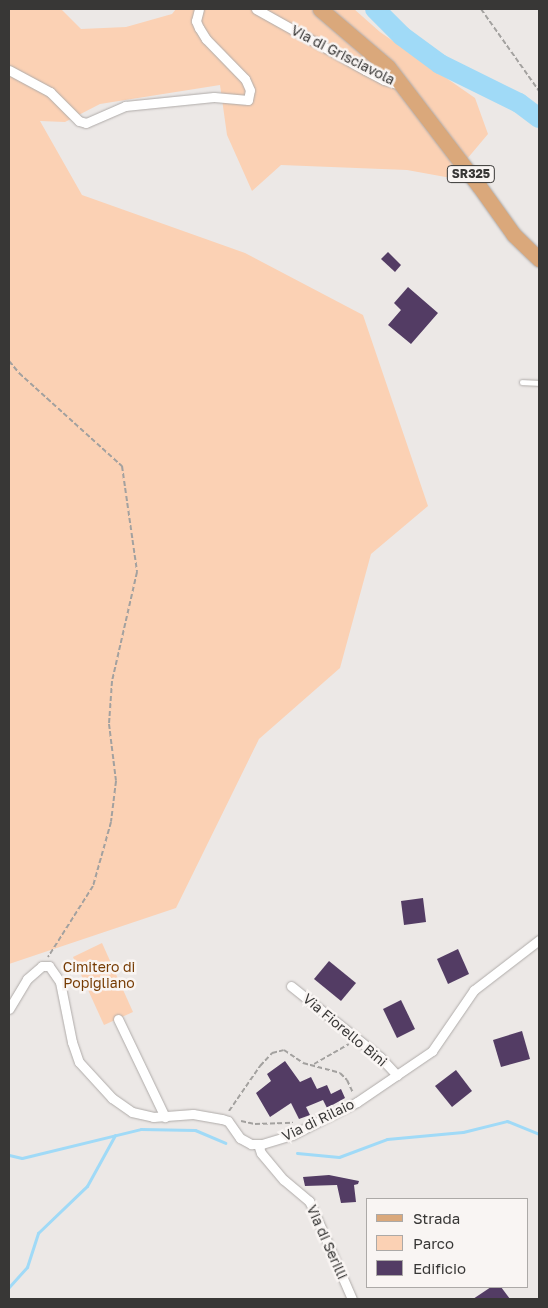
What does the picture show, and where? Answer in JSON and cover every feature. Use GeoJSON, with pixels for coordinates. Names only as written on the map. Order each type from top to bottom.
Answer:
{"type":"FeatureCollection","features":[{"type":"Feature","properties":{"kind":"main road","name":"SR325"},"geometry":{"type":"LineString","coordinates":[[320,9],[360,42],[404,86],[514,235],[539,259]]}},
{"type":"Feature","properties":{"kind":"street"},"geometry":{"type":"LineString","coordinates":[[9,70],[50,92],[79,121],[86,123],[126,106],[214,97],[248,100],[250,90],[245,79],[206,39],[199,28],[196,21],[199,9]]}},
{"type":"Feature","properties":{"kind":"street","name":"Via di Grisciavola"},"geometry":{"type":"LineString","coordinates":[[256,9],[384,80],[404,86]]}},
{"type":"Feature","properties":{"kind":"street","name":"Via di Rilaio"},"geometry":{"type":"LineString","coordinates":[[258,1144],[292,1135],[357,1102],[432,1051],[474,990],[539,940]]}},
{"type":"Feature","properties":{"kind":"street"},"geometry":{"type":"LineString","coordinates":[[9,1010],[27,979],[42,966],[49,966],[60,982],[72,1042],[79,1062],[86,1072],[112,1098],[132,1112],[153,1117],[193,1114],[226,1121],[240,1138],[250,1144],[258,1144]]}},
{"type":"Feature","properties":{"kind":"street","name":"Via Fiorello Bini"},"geometry":{"type":"LineString","coordinates":[[291,986],[380,1057],[397,1075]]}},
{"type":"Feature","properties":{"kind":"street"},"geometry":{"type":"LineString","coordinates":[[118,1019],[165,1117]]}},
{"type":"Feature","properties":{"kind":"street","name":"Via di Serilli"},"geometry":{"type":"LineString","coordinates":[[258,1144],[266,1160],[284,1180],[309,1201],[352,1299]]}},
{"type":"Feature","properties":{"kind":"lane"},"geometry":{"type":"LineString","coordinates":[[522,382],[539,383]]}},
{"type":"Feature","properties":{"kind":"path"},"geometry":{"type":"LineString","coordinates":[[480,9],[539,91]]}},
{"type":"Feature","properties":{"kind":"path"},"geometry":{"type":"LineString","coordinates":[[9,361],[19,373],[122,466],[137,572],[112,681],[110,724],[116,781],[111,822],[93,886],[42,966]]}},
{"type":"Feature","properties":{"kind":"path"},"geometry":{"type":"LineString","coordinates":[[313,1065],[357,1039]]}},
{"type":"Feature","properties":{"kind":"path"},"geometry":{"type":"LineString","coordinates":[[226,1121],[260,1066],[272,1053],[284,1050],[303,1063],[334,1070],[344,1077],[357,1102]]}},
{"type":"Feature","properties":{"kind":"path"},"geometry":{"type":"LineString","coordinates":[[226,1121],[238,1120],[255,1124],[299,1123]]}},
{"type":"Feature","properties":{"kind":"green space"},"geometry":{"type":"Polygon","coordinates":[[[9,9],[61,9],[81,29],[126,27],[172,14],[176,9],[354,9],[380,32],[475,98],[488,134],[451,178],[407,170],[281,165],[252,191],[227,135],[220,85],[100,104],[65,122],[40,121],[82,195],[245,253],[363,315],[428,506],[371,554],[340,668],[259,739],[176,908],[9,964],[9,9]]]}},
{"type":"Feature","properties":{"kind":"green space","name":"Cimitero di Popigliano"},"geometry":{"type":"Polygon","coordinates":[[[102,943],[133,1012],[104,1025],[73,957],[102,943]]]}},
{"type":"Feature","properties":{"kind":"building"},"geometry":{"type":"Polygon","coordinates":[[[388,252],[401,265],[395,272],[381,259],[388,252]]]}},
{"type":"Feature","properties":{"kind":"building"},"geometry":{"type":"Polygon","coordinates":[[[408,287],[438,313],[411,344],[388,325],[401,310],[394,303],[408,287]]]}},
{"type":"Feature","properties":{"kind":"building"},"geometry":{"type":"Polygon","coordinates":[[[423,898],[426,922],[404,925],[401,901],[423,898]]]}},
{"type":"Feature","properties":{"kind":"building"},"geometry":{"type":"Polygon","coordinates":[[[458,949],[469,974],[448,984],[437,959],[458,949]]]}},
{"type":"Feature","properties":{"kind":"building"},"geometry":{"type":"Polygon","coordinates":[[[329,961],[356,983],[341,1001],[314,979],[329,961]]]}},
{"type":"Feature","properties":{"kind":"building"},"geometry":{"type":"Polygon","coordinates":[[[401,1000],[415,1029],[397,1038],[383,1009],[401,1000]]]}},
{"type":"Feature","properties":{"kind":"building"},"geometry":{"type":"Polygon","coordinates":[[[522,1031],[530,1059],[501,1067],[493,1040],[522,1031]]]}},
{"type":"Feature","properties":{"kind":"building"},"geometry":{"type":"Polygon","coordinates":[[[285,1061],[300,1082],[311,1077],[317,1089],[327,1085],[331,1094],[341,1089],[345,1098],[327,1108],[323,1100],[306,1107],[310,1115],[299,1119],[291,1103],[270,1117],[256,1093],[271,1081],[267,1074],[285,1061]]]}},
{"type":"Feature","properties":{"kind":"building"},"geometry":{"type":"Polygon","coordinates":[[[456,1070],[472,1091],[452,1107],[435,1086],[456,1070]]]}},
{"type":"Feature","properties":{"kind":"building"},"geometry":{"type":"Polygon","coordinates":[[[329,1175],[359,1181],[358,1184],[354,1185],[356,1202],[341,1203],[337,1185],[305,1186],[303,1177],[329,1175]]]}},
{"type":"Feature","properties":{"kind":"building"},"geometry":{"type":"Polygon","coordinates":[[[490,1288],[502,1288],[510,1299],[473,1299],[490,1288]]]}},
{"type":"Feature","properties":{"kind":"waterway"},"geometry":{"type":"LineString","coordinates":[[375,9],[402,36],[440,64],[519,103],[539,118]]}},
{"type":"Feature","properties":{"kind":"waterway"},"geometry":{"type":"LineString","coordinates":[[297,1153],[339,1157],[387,1139],[463,1132],[507,1121],[539,1134]]}},
{"type":"Feature","properties":{"kind":"waterway"},"geometry":{"type":"LineString","coordinates":[[9,1155],[22,1158],[141,1129],[195,1130],[225,1143]]}},
{"type":"Feature","properties":{"kind":"waterway"},"geometry":{"type":"LineString","coordinates":[[9,1287],[27,1267],[38,1233],[87,1186],[115,1135]]}}]}
